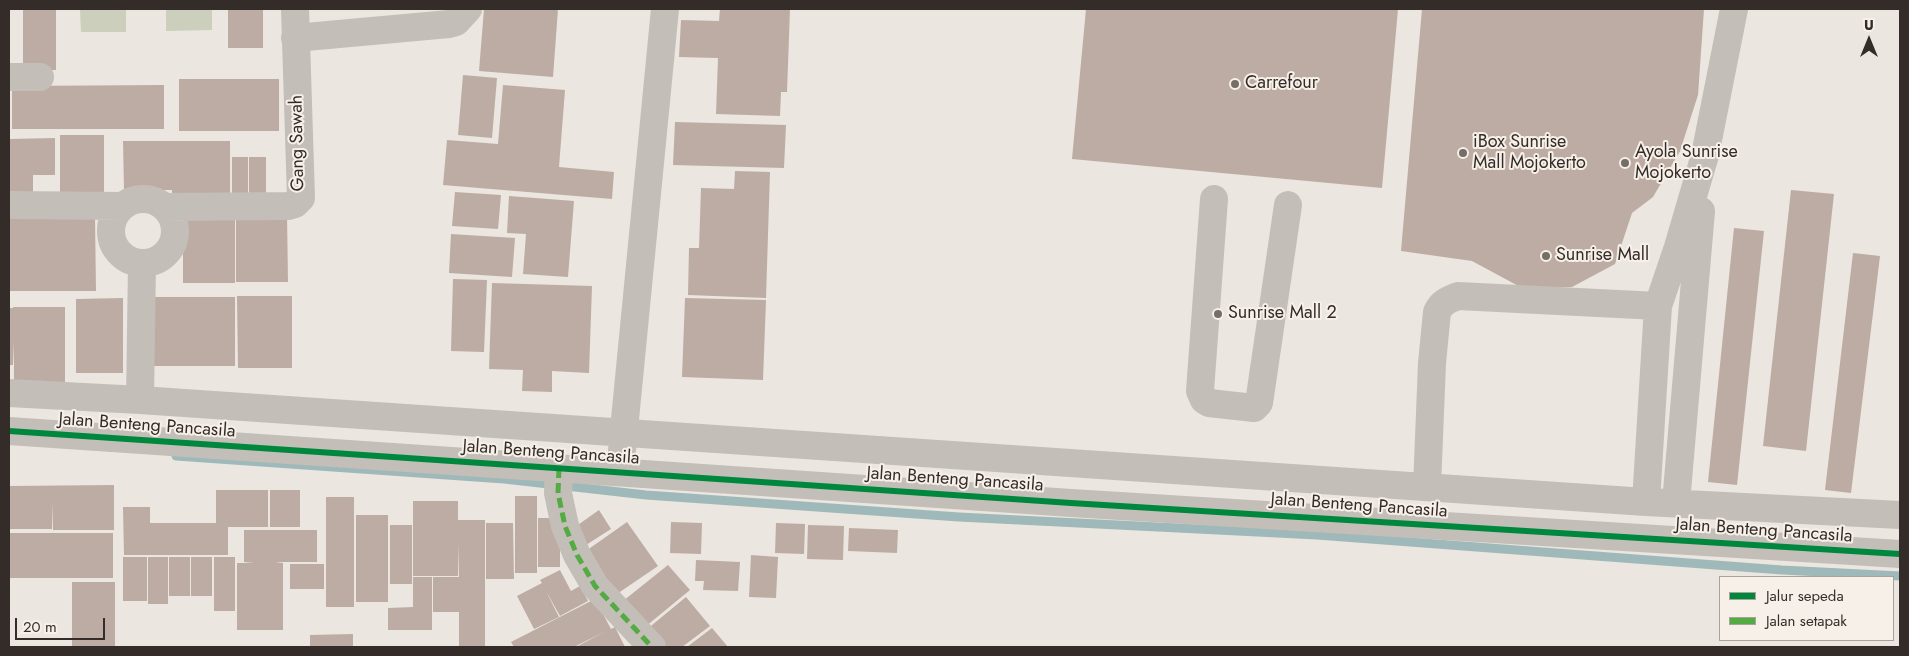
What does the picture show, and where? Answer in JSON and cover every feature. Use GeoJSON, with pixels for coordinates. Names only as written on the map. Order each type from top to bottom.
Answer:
{"type":"FeatureCollection","features":[{"type":"Feature","properties":{"kind":"street","name":"Gang Sawah"},"geometry":{"type":"LineString","coordinates":[[164,207],[288,206],[295,204],[301,198],[295,9]]}},
{"type":"Feature","properties":{"kind":"street"},"geometry":{"type":"LineString","coordinates":[[295,38],[449,24],[456,22],[468,9]]}},
{"type":"Feature","properties":{"kind":"street"},"geometry":{"type":"LineString","coordinates":[[620,472],[664,9]]}},
{"type":"Feature","properties":{"kind":"street"},"geometry":{"type":"LineString","coordinates":[[1646,502],[1658,306],[1678,247],[1705,155],[1734,9]]}},
{"type":"Feature","properties":{"kind":"street"},"geometry":{"type":"LineString","coordinates":[[9,78],[40,77]]}},
{"type":"Feature","properties":{"kind":"street"},"geometry":{"type":"LineString","coordinates":[[1676,503],[1705,155]]}},
{"type":"Feature","properties":{"kind":"street"},"geometry":{"type":"LineString","coordinates":[[144,199],[155,201],[164,207],[171,216],[175,226],[170,248],[163,256],[153,261],[142,263],[121,255],[114,246],[111,224],[123,206],[133,201],[144,199]]}},
{"type":"Feature","properties":{"kind":"street"},"geometry":{"type":"LineString","coordinates":[[1214,199],[1200,391],[1204,400],[1209,403],[1254,408],[1259,403],[1288,205]]}},
{"type":"Feature","properties":{"kind":"street"},"geometry":{"type":"LineString","coordinates":[[9,205],[123,206]]}},
{"type":"Feature","properties":{"kind":"street"},"geometry":{"type":"LineString","coordinates":[[140,400],[142,263]]}},
{"type":"Feature","properties":{"kind":"street"},"geometry":{"type":"LineString","coordinates":[[1427,487],[1432,363],[1437,312],[1446,301],[1458,296],[1658,306]]}},
{"type":"Feature","properties":{"kind":"street","name":"Jalan Benteng Pancasila"},"geometry":{"type":"LineString","coordinates":[[9,393],[140,400],[1646,502],[1900,515]]}},
{"type":"Feature","properties":{"kind":"street"},"geometry":{"type":"LineString","coordinates":[[273,449],[274,409]]}},
{"type":"Feature","properties":{"kind":"street","name":"Jalan Benteng Pancasila"},"geometry":{"type":"LineString","coordinates":[[9,431],[273,449],[558,480],[620,472],[1070,503],[1900,554]]}},
{"type":"Feature","properties":{"kind":"street"},"geometry":{"type":"LineString","coordinates":[[1070,503],[1074,463]]}},
{"type":"Feature","properties":{"kind":"street"},"geometry":{"type":"LineString","coordinates":[[558,480],[565,526],[576,555],[595,586],[652,647]]}},
{"type":"Feature","properties":{"kind":"green space"},"geometry":{"type":"Polygon","coordinates":[[[80,9],[126,9],[126,32],[81,32],[80,9]]]}},
{"type":"Feature","properties":{"kind":"green space"},"geometry":{"type":"Polygon","coordinates":[[[166,9],[212,9],[212,30],[166,31],[166,9]]]}},
{"type":"Feature","properties":{"kind":"building"},"geometry":{"type":"Polygon","coordinates":[[[23,9],[56,9],[56,70],[23,70],[23,9]]]}},
{"type":"Feature","properties":{"kind":"building"},"geometry":{"type":"Polygon","coordinates":[[[228,9],[263,9],[263,48],[228,48],[228,9]]]}},
{"type":"Feature","properties":{"kind":"building"},"geometry":{"type":"Polygon","coordinates":[[[484,9],[558,9],[553,77],[479,71],[484,9]]]}},
{"type":"Feature","properties":{"kind":"building"},"geometry":{"type":"Polygon","coordinates":[[[720,9],[790,9],[787,92],[781,92],[780,116],[716,114],[718,58],[679,57],[681,20],[719,21],[720,9]]]}},
{"type":"Feature","properties":{"kind":"building","name":"Carrefour"},"geometry":{"type":"Polygon","coordinates":[[[1086,9],[1398,9],[1382,188],[1072,159],[1086,9]]]}},
{"type":"Feature","properties":{"kind":"building"},"geometry":{"type":"Polygon","coordinates":[[[1422,9],[1704,9],[1698,95],[1680,151],[1653,197],[1632,213],[1615,264],[1572,287],[1524,289],[1472,261],[1401,251],[1422,9]]]}},
{"type":"Feature","properties":{"kind":"building"},"geometry":{"type":"Polygon","coordinates":[[[463,75],[497,78],[492,138],[458,135],[463,75]]]}},
{"type":"Feature","properties":{"kind":"building"},"geometry":{"type":"Polygon","coordinates":[[[179,79],[279,79],[279,131],[179,131],[179,79]]]}},
{"type":"Feature","properties":{"kind":"building"},"geometry":{"type":"Polygon","coordinates":[[[164,85],[164,129],[12,129],[12,86],[164,85]]]}},
{"type":"Feature","properties":{"kind":"building"},"geometry":{"type":"Polygon","coordinates":[[[503,85],[565,90],[559,167],[614,172],[612,199],[443,185],[447,140],[498,144],[503,85]]]}},
{"type":"Feature","properties":{"kind":"building"},"geometry":{"type":"Polygon","coordinates":[[[675,122],[786,125],[784,168],[673,165],[675,122]]]}},
{"type":"Feature","properties":{"kind":"building"},"geometry":{"type":"Polygon","coordinates":[[[60,135],[104,135],[104,204],[60,204],[60,135]]]}},
{"type":"Feature","properties":{"kind":"building"},"geometry":{"type":"Polygon","coordinates":[[[55,138],[55,175],[33,175],[33,198],[9,198],[9,139],[55,138]]]}},
{"type":"Feature","properties":{"kind":"building"},"geometry":{"type":"Polygon","coordinates":[[[123,141],[230,141],[230,202],[172,202],[172,190],[124,190],[123,141]]]}},
{"type":"Feature","properties":{"kind":"building"},"geometry":{"type":"Polygon","coordinates":[[[232,157],[248,157],[248,202],[232,202],[232,157]]]}},
{"type":"Feature","properties":{"kind":"building"},"geometry":{"type":"Polygon","coordinates":[[[249,157],[266,157],[266,202],[249,202],[249,157]]]}},
{"type":"Feature","properties":{"kind":"building"},"geometry":{"type":"Polygon","coordinates":[[[735,171],[770,172],[766,298],[688,295],[689,248],[699,248],[701,188],[734,189],[735,171]]]}},
{"type":"Feature","properties":{"kind":"building"},"geometry":{"type":"Polygon","coordinates":[[[1791,190],[1834,194],[1806,451],[1763,446],[1791,190]]]}},
{"type":"Feature","properties":{"kind":"building"},"geometry":{"type":"Polygon","coordinates":[[[455,192],[501,195],[498,229],[452,226],[455,192]]]}},
{"type":"Feature","properties":{"kind":"building"},"geometry":{"type":"Polygon","coordinates":[[[509,196],[574,201],[568,277],[523,274],[526,234],[507,233],[509,196]]]}},
{"type":"Feature","properties":{"kind":"building"},"geometry":{"type":"Polygon","coordinates":[[[183,214],[235,214],[235,283],[183,283],[183,214]]]}},
{"type":"Feature","properties":{"kind":"building"},"geometry":{"type":"Polygon","coordinates":[[[236,214],[287,214],[288,282],[236,282],[236,214]]]}},
{"type":"Feature","properties":{"kind":"building"},"geometry":{"type":"Polygon","coordinates":[[[95,218],[96,291],[9,291],[9,219],[95,218]]]}},
{"type":"Feature","properties":{"kind":"building"},"geometry":{"type":"Polygon","coordinates":[[[1734,228],[1764,231],[1737,485],[1708,482],[1734,228]]]}},
{"type":"Feature","properties":{"kind":"building"},"geometry":{"type":"Polygon","coordinates":[[[451,234],[515,238],[512,277],[449,273],[451,234]]]}},
{"type":"Feature","properties":{"kind":"building"},"geometry":{"type":"Polygon","coordinates":[[[1853,253],[1880,256],[1851,493],[1825,490],[1853,253]]]}},
{"type":"Feature","properties":{"kind":"building"},"geometry":{"type":"Polygon","coordinates":[[[453,279],[487,280],[484,352],[451,351],[453,279]]]}},
{"type":"Feature","properties":{"kind":"building"},"geometry":{"type":"Polygon","coordinates":[[[492,283],[592,286],[589,373],[552,371],[552,392],[522,391],[523,370],[489,369],[492,283]]]}},
{"type":"Feature","properties":{"kind":"building"},"geometry":{"type":"Polygon","coordinates":[[[237,296],[292,296],[292,368],[238,368],[237,296]]]}},
{"type":"Feature","properties":{"kind":"building"},"geometry":{"type":"Polygon","coordinates":[[[149,297],[235,297],[235,366],[149,366],[149,297]]]}},
{"type":"Feature","properties":{"kind":"building"},"geometry":{"type":"Polygon","coordinates":[[[123,298],[123,373],[76,373],[76,299],[123,298]]]}},
{"type":"Feature","properties":{"kind":"building"},"geometry":{"type":"Polygon","coordinates":[[[685,298],[766,300],[763,380],[682,377],[685,298]]]}},
{"type":"Feature","properties":{"kind":"building"},"geometry":{"type":"Polygon","coordinates":[[[65,307],[65,387],[14,387],[14,342],[13,365],[9,365],[9,308],[65,307]]]}},
{"type":"Feature","properties":{"kind":"building"},"geometry":{"type":"Polygon","coordinates":[[[114,485],[114,530],[53,530],[53,503],[52,529],[9,529],[9,486],[114,485]]]}},
{"type":"Feature","properties":{"kind":"building"},"geometry":{"type":"Polygon","coordinates":[[[216,490],[268,490],[268,527],[228,527],[228,555],[124,555],[123,507],[150,507],[150,523],[216,523],[216,490]]]}},
{"type":"Feature","properties":{"kind":"building"},"geometry":{"type":"Polygon","coordinates":[[[270,490],[300,490],[300,527],[270,527],[270,490]]]}},
{"type":"Feature","properties":{"kind":"building"},"geometry":{"type":"Polygon","coordinates":[[[515,496],[537,496],[537,573],[515,573],[515,496]]]}},
{"type":"Feature","properties":{"kind":"building"},"geometry":{"type":"Polygon","coordinates":[[[326,497],[354,497],[354,607],[326,607],[326,497]]]}},
{"type":"Feature","properties":{"kind":"building"},"geometry":{"type":"Polygon","coordinates":[[[413,501],[458,501],[458,520],[485,520],[485,647],[459,647],[459,612],[433,612],[433,577],[459,577],[458,543],[458,576],[413,576],[413,501]]]}},
{"type":"Feature","properties":{"kind":"building"},"geometry":{"type":"Polygon","coordinates":[[[599,510],[611,529],[586,545],[575,527],[599,510]]]}},
{"type":"Feature","properties":{"kind":"building"},"geometry":{"type":"Polygon","coordinates":[[[356,515],[388,515],[388,602],[356,602],[356,515]]]}},
{"type":"Feature","properties":{"kind":"building"},"geometry":{"type":"Polygon","coordinates":[[[538,518],[560,518],[560,567],[538,567],[538,518]]]}},
{"type":"Feature","properties":{"kind":"building"},"geometry":{"type":"Polygon","coordinates":[[[627,522],[658,566],[614,596],[583,553],[627,522]]]}},
{"type":"Feature","properties":{"kind":"building"},"geometry":{"type":"Polygon","coordinates":[[[671,522],[702,523],[701,554],[670,553],[671,522]]]}},
{"type":"Feature","properties":{"kind":"building"},"geometry":{"type":"Polygon","coordinates":[[[486,523],[513,523],[514,579],[486,579],[486,523]]]}},
{"type":"Feature","properties":{"kind":"building"},"geometry":{"type":"Polygon","coordinates":[[[776,523],[805,524],[804,554],[775,553],[776,523]]]}},
{"type":"Feature","properties":{"kind":"building"},"geometry":{"type":"Polygon","coordinates":[[[390,525],[412,525],[412,584],[390,584],[390,525]]]}},
{"type":"Feature","properties":{"kind":"building"},"geometry":{"type":"Polygon","coordinates":[[[808,525],[844,526],[843,560],[807,559],[808,525]]]}},
{"type":"Feature","properties":{"kind":"building"},"geometry":{"type":"Polygon","coordinates":[[[849,528],[898,530],[897,553],[848,551],[849,528]]]}},
{"type":"Feature","properties":{"kind":"building"},"geometry":{"type":"Polygon","coordinates":[[[244,530],[317,530],[317,562],[275,562],[283,563],[283,630],[237,630],[237,563],[254,563],[244,562],[244,530]]]}},
{"type":"Feature","properties":{"kind":"building"},"geometry":{"type":"Polygon","coordinates":[[[9,533],[113,533],[113,578],[9,578],[9,533]]]}},
{"type":"Feature","properties":{"kind":"building"},"geometry":{"type":"Polygon","coordinates":[[[751,555],[778,557],[776,598],[749,597],[751,555]]]}},
{"type":"Feature","properties":{"kind":"building"},"geometry":{"type":"Polygon","coordinates":[[[123,557],[147,557],[147,601],[123,601],[123,557]]]}},
{"type":"Feature","properties":{"kind":"building"},"geometry":{"type":"Polygon","coordinates":[[[148,557],[168,557],[168,604],[148,604],[148,557]]]}},
{"type":"Feature","properties":{"kind":"building"},"geometry":{"type":"Polygon","coordinates":[[[169,557],[190,557],[190,596],[169,596],[169,557]]]}},
{"type":"Feature","properties":{"kind":"building"},"geometry":{"type":"Polygon","coordinates":[[[191,557],[212,557],[212,596],[191,596],[191,557]]]}},
{"type":"Feature","properties":{"kind":"building"},"geometry":{"type":"Polygon","coordinates":[[[214,557],[235,557],[235,611],[214,611],[214,557]]]}},
{"type":"Feature","properties":{"kind":"building"},"geometry":{"type":"Polygon","coordinates":[[[696,560],[740,562],[738,591],[703,590],[704,581],[695,581],[696,560]]]}},
{"type":"Feature","properties":{"kind":"building"},"geometry":{"type":"Polygon","coordinates":[[[290,564],[324,564],[324,589],[290,589],[290,564]]]}},
{"type":"Feature","properties":{"kind":"building"},"geometry":{"type":"Polygon","coordinates":[[[668,565],[690,590],[645,627],[623,601],[668,565]]]}},
{"type":"Feature","properties":{"kind":"building"},"geometry":{"type":"Polygon","coordinates":[[[560,570],[571,591],[580,586],[588,601],[560,616],[546,591],[559,617],[534,629],[517,596],[542,583],[540,580],[560,570]]]}},
{"type":"Feature","properties":{"kind":"building"},"geometry":{"type":"Polygon","coordinates":[[[413,577],[432,577],[432,630],[388,630],[388,608],[413,607],[413,577]]]}},
{"type":"Feature","properties":{"kind":"building"},"geometry":{"type":"Polygon","coordinates":[[[72,582],[115,582],[115,647],[72,647],[72,582]]]}},
{"type":"Feature","properties":{"kind":"building"},"geometry":{"type":"Polygon","coordinates":[[[686,597],[710,626],[682,647],[660,647],[646,630],[686,597]]]}},
{"type":"Feature","properties":{"kind":"building"},"geometry":{"type":"Polygon","coordinates":[[[595,599],[611,629],[615,627],[625,647],[576,647],[606,631],[574,647],[514,647],[511,642],[595,599]]]}},
{"type":"Feature","properties":{"kind":"building"},"geometry":{"type":"Polygon","coordinates":[[[712,628],[728,647],[687,647],[712,628]]]}},
{"type":"Feature","properties":{"kind":"building"},"geometry":{"type":"Polygon","coordinates":[[[353,634],[353,647],[310,647],[310,635],[353,634]]]}},
{"type":"Feature","properties":{"kind":"waterway"},"geometry":{"type":"LineString","coordinates":[[176,456],[504,479],[646,495],[959,517],[1317,535],[1782,570],[1900,576]]}},
{"type":"Feature","properties":{"kind":"marked path"},"geometry":{"type":"LineString","coordinates":[[559,468],[558,493],[565,526],[577,555],[595,586],[652,647]]}},
{"type":"Feature","properties":{"kind":"cycle path"},"geometry":{"type":"LineString","coordinates":[[9,431],[1071,503],[1900,554]]}},
{"type":"Feature","properties":{"kind":"place","name":"Carrefour"},"geometry":{"type":"Point","coordinates":[1235,84]}},
{"type":"Feature","properties":{"kind":"place","name":"iBox Sunrise Mall Mojokerto"},"geometry":{"type":"Point","coordinates":[1463,153]}},
{"type":"Feature","properties":{"kind":"place","name":"Ayola Sunrise Mojokerto"},"geometry":{"type":"Point","coordinates":[1625,163]}},
{"type":"Feature","properties":{"kind":"place","name":"Sunrise Mall"},"geometry":{"type":"Point","coordinates":[1546,256]}},
{"type":"Feature","properties":{"kind":"place","name":"Sunrise Mall 2"},"geometry":{"type":"Point","coordinates":[1218,314]}}]}
